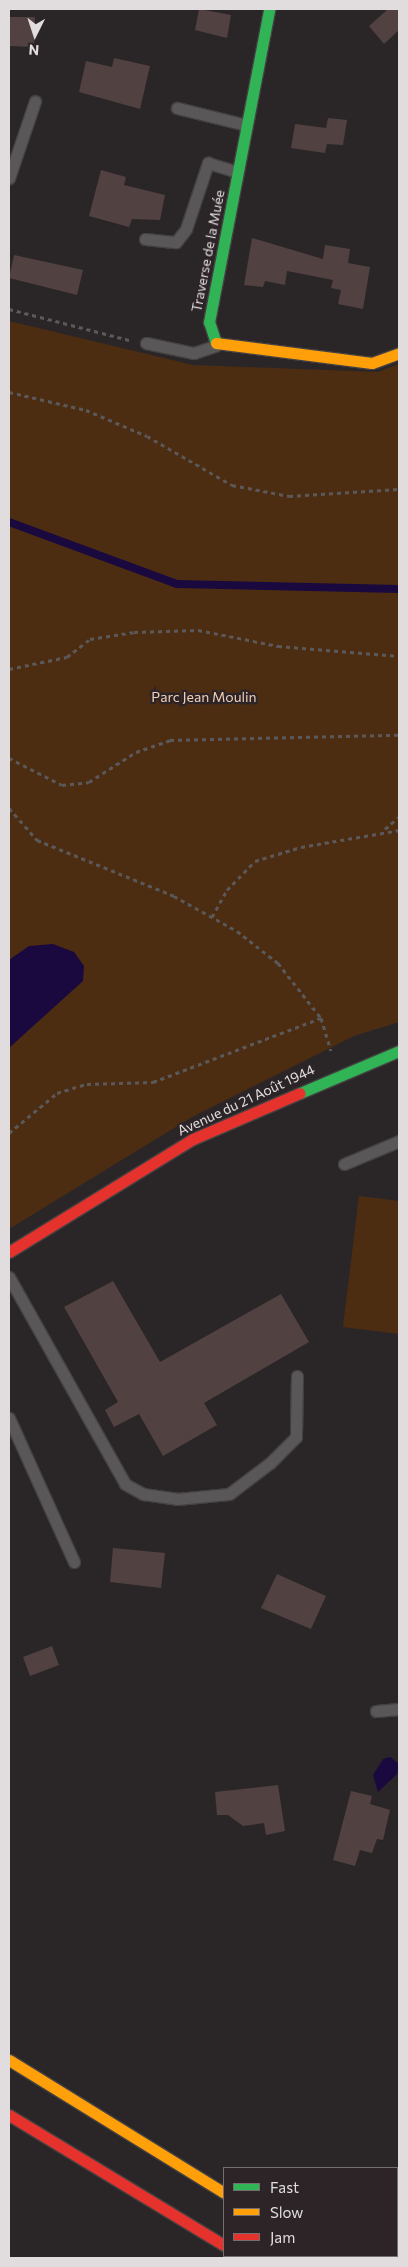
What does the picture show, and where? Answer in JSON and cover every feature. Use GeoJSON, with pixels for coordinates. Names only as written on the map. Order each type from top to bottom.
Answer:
{"type":"FeatureCollection","features":[{"type":"Feature","properties":{"kind":"main road","name":"Traverse de la Muée"},"geometry":{"type":"LineString","coordinates":[[217,345],[209,322],[268,9]]}},
{"type":"Feature","properties":{"kind":"main road"},"geometry":{"type":"LineString","coordinates":[[217,345],[372,363],[399,353]]}},
{"type":"Feature","properties":{"kind":"main road","name":"Avenue du 21 Août 1944"},"geometry":{"type":"LineString","coordinates":[[9,1252],[194,1139],[338,1074],[399,1051]]}},
{"type":"Feature","properties":{"kind":"main road"},"geometry":{"type":"LineString","coordinates":[[9,2060],[223,2192]]}},
{"type":"Feature","properties":{"kind":"main road"},"geometry":{"type":"LineString","coordinates":[[9,2115],[223,2245]]}},
{"type":"Feature","properties":{"kind":"lane"},"geometry":{"type":"LineString","coordinates":[[9,178],[35,101]]}},
{"type":"Feature","properties":{"kind":"lane"},"geometry":{"type":"LineString","coordinates":[[177,108],[246,125]]}},
{"type":"Feature","properties":{"kind":"lane"},"geometry":{"type":"LineString","coordinates":[[145,239],[176,242],[186,229],[208,163],[238,172]]}},
{"type":"Feature","properties":{"kind":"lane"},"geometry":{"type":"LineString","coordinates":[[146,343],[194,353],[217,345]]}},
{"type":"Feature","properties":{"kind":"lane"},"geometry":{"type":"LineString","coordinates":[[344,1164],[399,1141]]}},
{"type":"Feature","properties":{"kind":"lane"},"geometry":{"type":"LineString","coordinates":[[9,1277],[125,1484],[143,1494],[177,1499],[229,1494],[270,1464],[296,1437],[297,1376]]}},
{"type":"Feature","properties":{"kind":"lane"},"geometry":{"type":"LineString","coordinates":[[9,1418],[74,1562]]}},
{"type":"Feature","properties":{"kind":"lane"},"geometry":{"type":"LineString","coordinates":[[376,1711],[399,1709]]}},
{"type":"Feature","properties":{"kind":"path"},"geometry":{"type":"LineString","coordinates":[[9,309],[146,343]]}},
{"type":"Feature","properties":{"kind":"path"},"geometry":{"type":"LineString","coordinates":[[9,392],[86,410],[147,436],[232,485],[289,496],[399,489]]}},
{"type":"Feature","properties":{"kind":"path"},"geometry":{"type":"LineString","coordinates":[[9,669],[67,657],[90,639],[134,632],[198,630],[278,646],[399,656]]}},
{"type":"Feature","properties":{"kind":"path"},"geometry":{"type":"LineString","coordinates":[[9,758],[62,785],[89,782],[136,752],[170,740],[399,735]]}},
{"type":"Feature","properties":{"kind":"path"},"geometry":{"type":"LineString","coordinates":[[9,808],[37,840],[174,896],[212,917],[278,963],[320,1018],[338,1074]]}},
{"type":"Feature","properties":{"kind":"path"},"geometry":{"type":"LineString","coordinates":[[384,830],[399,816]]}},
{"type":"Feature","properties":{"kind":"path"},"geometry":{"type":"LineString","coordinates":[[212,917],[227,890],[255,861],[384,830],[399,830]]}},
{"type":"Feature","properties":{"kind":"path"},"geometry":{"type":"LineString","coordinates":[[9,1132],[57,1093],[87,1084],[153,1082],[320,1018]]}},
{"type":"Feature","properties":{"kind":"green space","name":"Parc Jean Moulin"},"geometry":{"type":"Polygon","coordinates":[[[9,321],[193,365],[378,372],[399,364],[399,1022],[354,1036],[192,1117],[9,1229],[9,321]]]}},
{"type":"Feature","properties":{"kind":"green space"},"geometry":{"type":"Polygon","coordinates":[[[359,1196],[399,1201],[399,1334],[343,1327],[359,1196]]]}},
{"type":"Feature","properties":{"kind":"shaded area"},"geometry":{"type":"Polygon","coordinates":[[[53,944],[74,952],[84,966],[83,981],[9,1048],[9,960],[29,946],[53,944]]]}},
{"type":"Feature","properties":{"kind":"shaded area"},"geometry":{"type":"Polygon","coordinates":[[[390,1757],[399,1764],[397,1774],[378,1792],[373,1775],[383,1759],[390,1757]]]}},
{"type":"Feature","properties":{"kind":"building"},"geometry":{"type":"Polygon","coordinates":[[[199,9],[231,15],[227,38],[195,30],[199,9]]]}},
{"type":"Feature","properties":{"kind":"building"},"geometry":{"type":"Polygon","coordinates":[[[388,9],[399,9],[399,30],[384,44],[369,26],[388,9]]]}},
{"type":"Feature","properties":{"kind":"building"},"geometry":{"type":"Polygon","coordinates":[[[9,17],[35,17],[34,47],[9,46],[9,17]]]}},
{"type":"Feature","properties":{"kind":"building"},"geometry":{"type":"Polygon","coordinates":[[[114,58],[150,66],[140,109],[79,92],[86,61],[112,67],[114,58]]]}},
{"type":"Feature","properties":{"kind":"building"},"geometry":{"type":"Polygon","coordinates":[[[328,118],[347,120],[343,145],[327,144],[325,153],[291,148],[295,124],[326,128],[328,118]]]}},
{"type":"Feature","properties":{"kind":"building"},"geometry":{"type":"Polygon","coordinates":[[[101,170],[126,177],[124,185],[165,195],[160,220],[132,219],[129,227],[89,216],[101,170]]]}},
{"type":"Feature","properties":{"kind":"building"},"geometry":{"type":"Polygon","coordinates":[[[252,238],[323,259],[325,245],[350,249],[348,263],[370,267],[363,309],[338,304],[341,290],[331,288],[333,280],[287,271],[285,285],[265,281],[263,287],[244,285],[252,238]]]}},
{"type":"Feature","properties":{"kind":"building"},"geometry":{"type":"Polygon","coordinates":[[[14,255],[83,270],[77,295],[9,278],[14,255]]]}},
{"type":"Feature","properties":{"kind":"building"},"geometry":{"type":"Polygon","coordinates":[[[113,1281],[160,1362],[281,1294],[309,1342],[204,1403],[217,1425],[163,1456],[139,1414],[114,1427],[105,1410],[118,1402],[64,1307],[113,1281]]]}},
{"type":"Feature","properties":{"kind":"building"},"geometry":{"type":"Polygon","coordinates":[[[113,1548],[165,1553],[161,1588],[110,1582],[113,1548]]]}},
{"type":"Feature","properties":{"kind":"building"},"geometry":{"type":"Polygon","coordinates":[[[277,1574],[326,1596],[311,1629],[261,1608],[277,1574]]]}},
{"type":"Feature","properties":{"kind":"building"},"geometry":{"type":"Polygon","coordinates":[[[52,1646],[59,1665],[30,1676],[23,1657],[52,1646]]]}},
{"type":"Feature","properties":{"kind":"building"},"geometry":{"type":"Polygon","coordinates":[[[278,1785],[285,1831],[266,1835],[264,1823],[243,1826],[228,1815],[217,1815],[215,1792],[278,1785]]]}},
{"type":"Feature","properties":{"kind":"building"},"geometry":{"type":"Polygon","coordinates":[[[351,1791],[372,1796],[370,1804],[390,1810],[383,1840],[377,1839],[372,1853],[360,1850],[355,1866],[333,1860],[351,1791]]]}},
{"type":"Feature","properties":{"kind":"waterway"},"geometry":{"type":"LineString","coordinates":[[9,522],[177,584],[399,589]]}},
{"type":"Feature","properties":{"kind":"traffic: fast"},"geometry":{"type":"LineString","coordinates":[[216,343],[209,322],[269,9]]}},
{"type":"Feature","properties":{"kind":"traffic: fast"},"geometry":{"type":"LineString","coordinates":[[300,1093],[399,1051]]}},
{"type":"Feature","properties":{"kind":"traffic: slow"},"geometry":{"type":"LineString","coordinates":[[216,343],[372,363],[399,353]]}},
{"type":"Feature","properties":{"kind":"traffic: slow"},"geometry":{"type":"LineString","coordinates":[[9,2060],[223,2192]]}},
{"type":"Feature","properties":{"kind":"traffic: jam"},"geometry":{"type":"LineString","coordinates":[[9,1252],[193,1139],[300,1093]]}},
{"type":"Feature","properties":{"kind":"traffic: jam"},"geometry":{"type":"LineString","coordinates":[[9,2115],[223,2244]]}}]}
